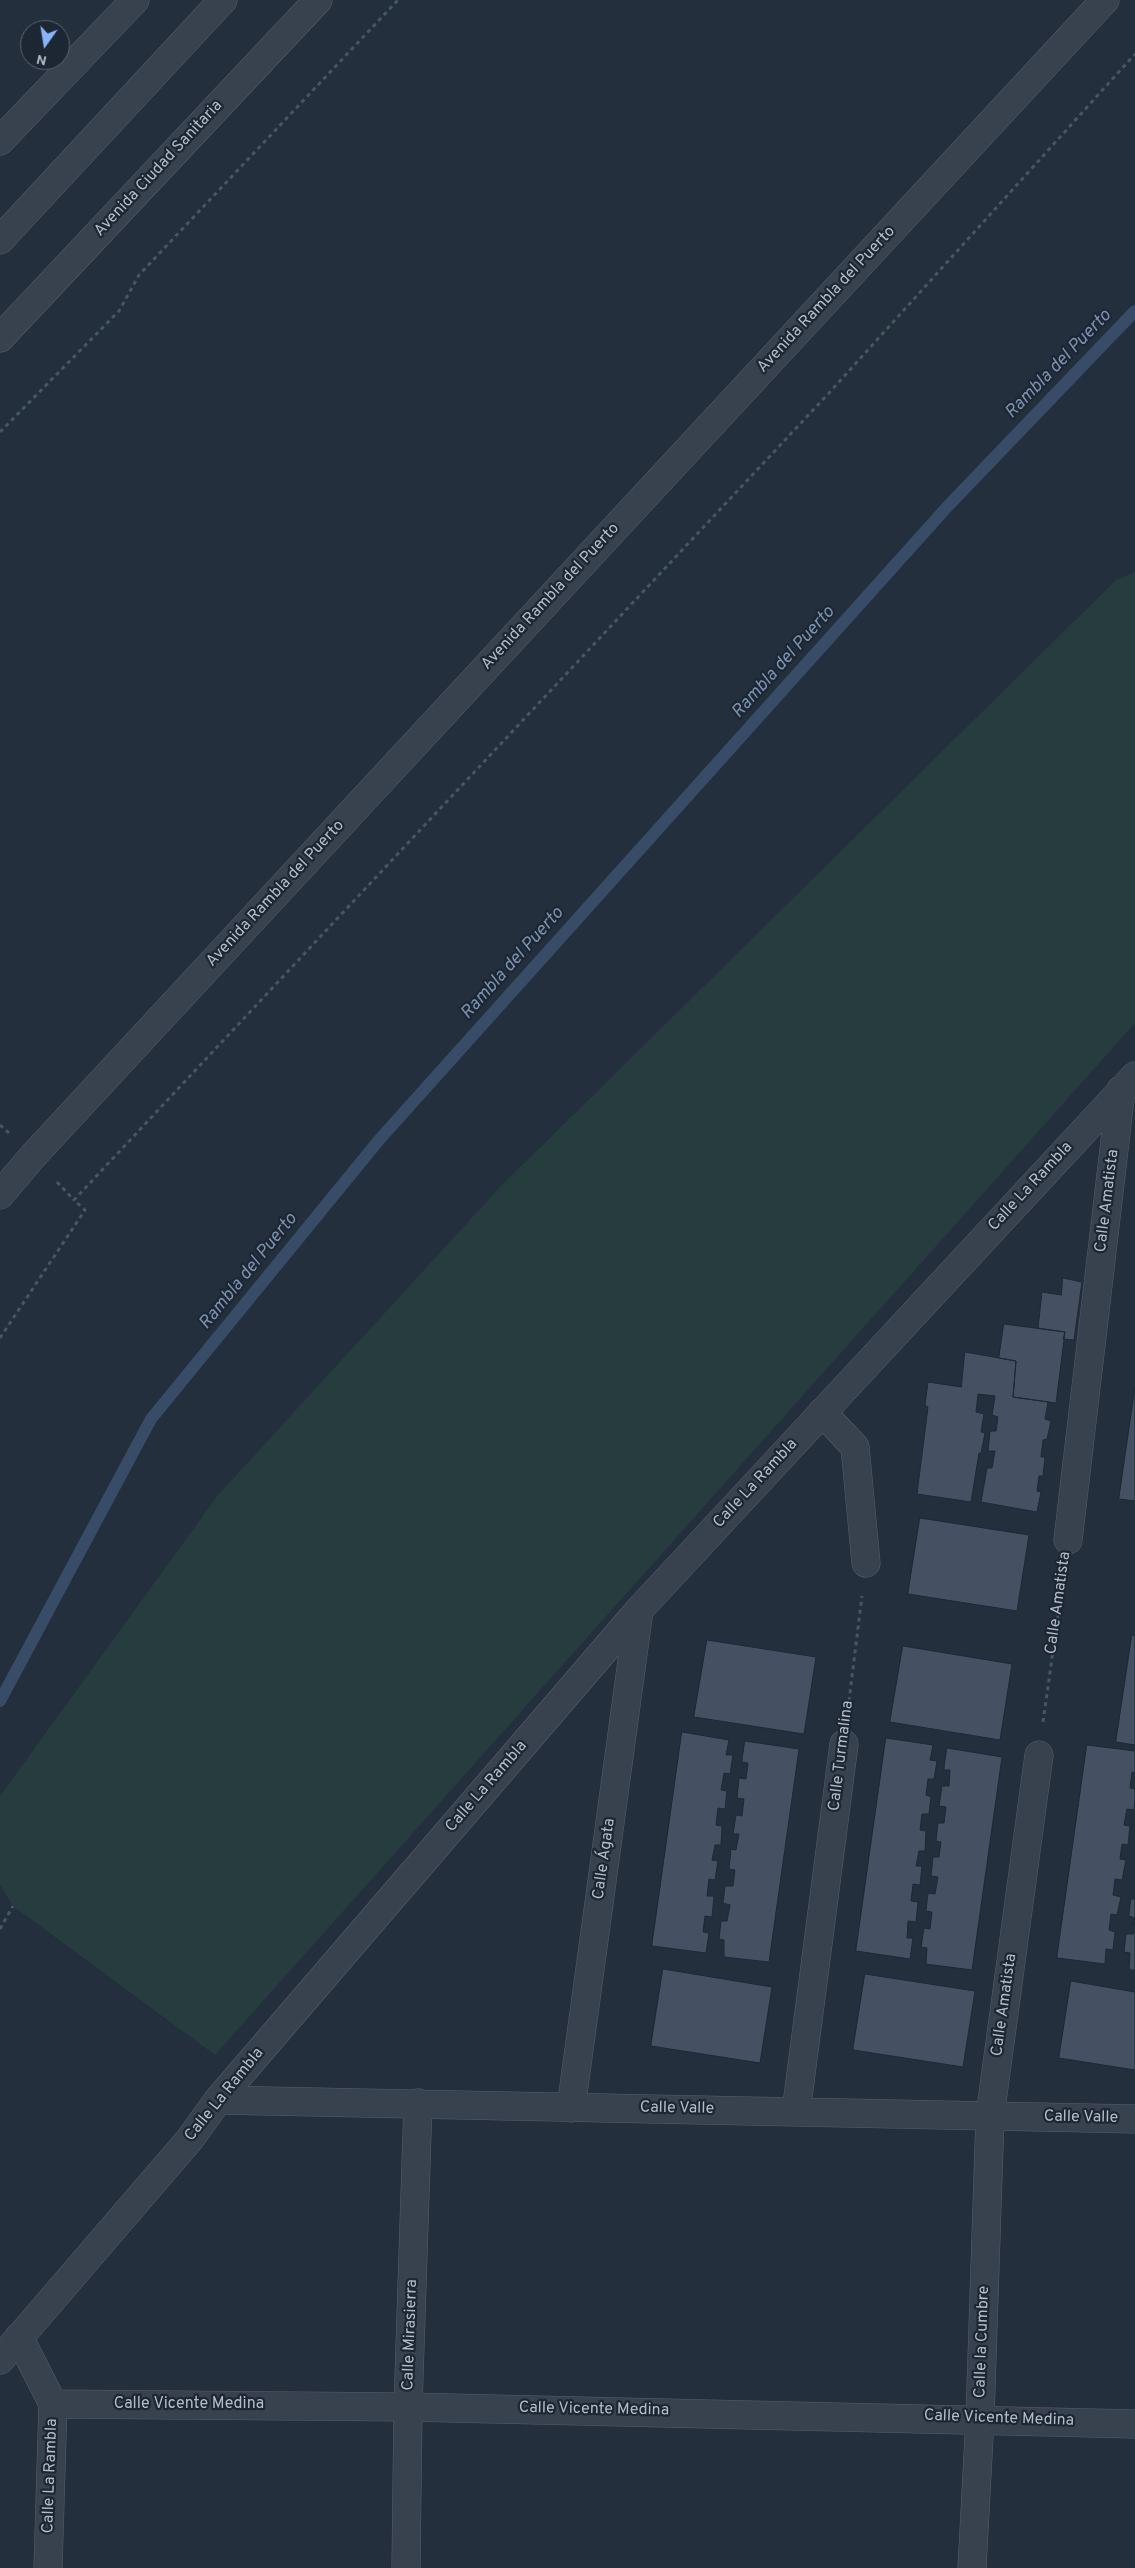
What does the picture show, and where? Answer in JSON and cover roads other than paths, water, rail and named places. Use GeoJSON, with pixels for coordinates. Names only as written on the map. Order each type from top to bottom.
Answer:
{"type":"FeatureCollection","features":[{"type":"Feature","properties":{"kind":"street"},"geometry":{"type":"LineString","coordinates":[[0,140],[135,0]]}},
{"type":"Feature","properties":{"kind":"street"},"geometry":{"type":"LineString","coordinates":[[0,240],[223,0]]}},
{"type":"Feature","properties":{"kind":"street","name":"Avenida Ciudad Sanitaria"},"geometry":{"type":"LineString","coordinates":[[0,338],[318,0]]}},
{"type":"Feature","properties":{"kind":"street","name":"Avenida Rambla del Puerto"},"geometry":{"type":"LineString","coordinates":[[0,1195],[60,1126],[1105,0]]}},
{"type":"Feature","properties":{"kind":"street","name":"Calle La Rambla"},"geometry":{"type":"LineString","coordinates":[[48,2568],[53,2404],[19,2337],[190,2139],[218,2100],[639,1610],[1128,1083]]}},
{"type":"Feature","properties":{"kind":"street","name":"Calle Amatista"},"geometry":{"type":"LineString","coordinates":[[1068,1540],[1128,1083]]}},
{"type":"Feature","properties":{"kind":"street"},"geometry":{"type":"LineString","coordinates":[[822,1412],[855,1447],[866,1564]]}},
{"type":"Feature","properties":{"kind":"street","name":"Calle Ágata"},"geometry":{"type":"LineString","coordinates":[[571,2108],[639,1610]]}},
{"type":"Feature","properties":{"kind":"street","name":"Calle Turmalina"},"geometry":{"type":"LineString","coordinates":[[796,2112],[844,1744]]}},
{"type":"Feature","properties":{"kind":"street","name":"Calle Amatista"},"geometry":{"type":"LineString","coordinates":[[990,2116],[1039,1755]]}},
{"type":"Feature","properties":{"kind":"street","name":"Calle Valle"},"geometry":{"type":"LineString","coordinates":[[218,2100],[1135,2119]]}},
{"type":"Feature","properties":{"kind":"street","name":"Calle Mirasierra"},"geometry":{"type":"LineString","coordinates":[[406,2568],[408,2407],[418,2103]]}},
{"type":"Feature","properties":{"kind":"street","name":"Calle la Cumbre"},"geometry":{"type":"LineString","coordinates":[[972,2568],[980,2418],[990,2116]]}},
{"type":"Feature","properties":{"kind":"street"},"geometry":{"type":"LineString","coordinates":[[0,2360],[19,2337]]}},
{"type":"Feature","properties":{"kind":"street","name":"Calle Vicente Medina"},"geometry":{"type":"LineString","coordinates":[[53,2404],[408,2407],[980,2418],[1135,2424]]}},
{"type":"Feature","properties":{"kind":"waterway","name":"Rambla del Puerto"},"geometry":{"type":"LineString","coordinates":[[0,1701],[151,1419],[379,1140],[947,507],[1135,311]]}}]}
